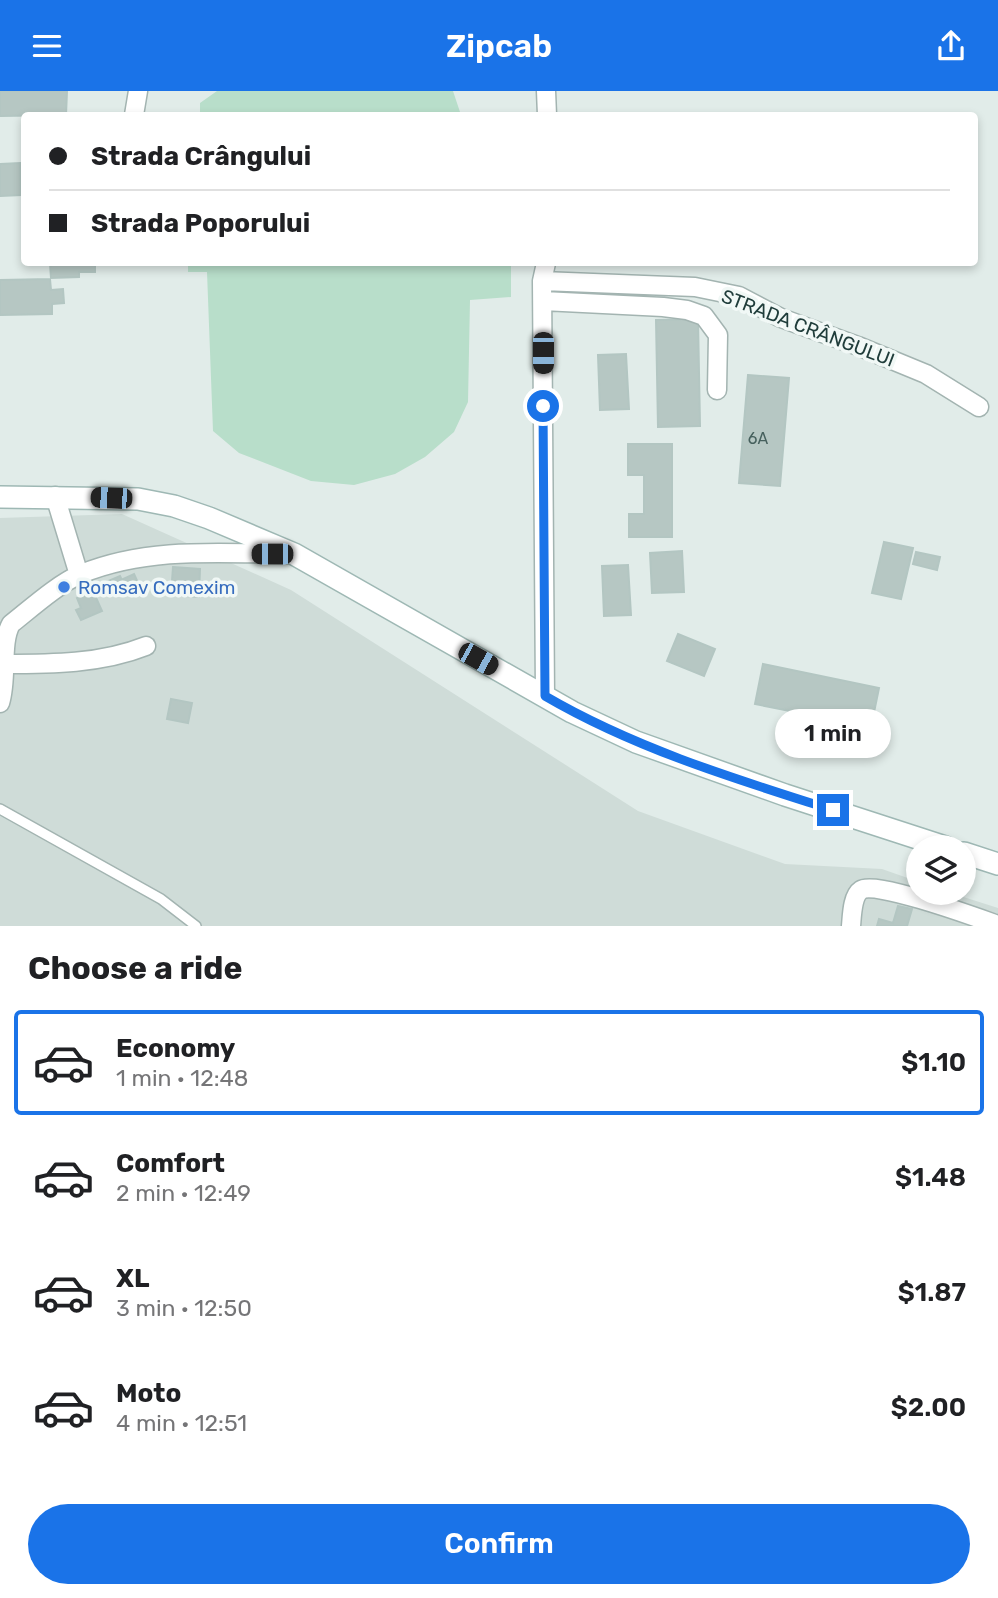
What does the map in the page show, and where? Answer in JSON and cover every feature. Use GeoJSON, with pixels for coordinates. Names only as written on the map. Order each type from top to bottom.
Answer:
{"type":"FeatureCollection","features":[{"type":"Feature","properties":{"kind":"street"},"geometry":{"type":"LineString","coordinates":[[134,112],[138,91]]}},
{"type":"Feature","properties":{"kind":"street"},"geometry":{"type":"LineString","coordinates":[[546,91],[547,112]]}},
{"type":"Feature","properties":{"kind":"street"},"geometry":{"type":"LineString","coordinates":[[545,266],[542,281],[545,696]]}},
{"type":"Feature","properties":{"kind":"street","name":"STRADA CRÂNGULUI"},"geometry":{"type":"LineString","coordinates":[[542,281],[695,287],[739,296],[781,318],[926,374],[979,407]]}},
{"type":"Feature","properties":{"kind":"street"},"geometry":{"type":"LineString","coordinates":[[543,300],[663,307],[687,310],[704,316],[718,335],[717,390]]}},
{"type":"Feature","properties":{"kind":"street"},"geometry":{"type":"LineString","coordinates":[[55,496],[79,575]]}},
{"type":"Feature","properties":{"kind":"street"},"geometry":{"type":"LineString","coordinates":[[0,497],[138,499],[174,506],[209,518],[294,554],[572,712],[636,742],[908,835]]}},
{"type":"Feature","properties":{"kind":"street"},"geometry":{"type":"LineString","coordinates":[[0,703],[3,683],[1,643],[5,631],[79,575],[126,560],[154,555],[294,554]]}},
{"type":"Feature","properties":{"kind":"street"},"geometry":{"type":"LineString","coordinates":[[3,664],[93,660],[128,653],[146,646]]}},
{"type":"Feature","properties":{"kind":"street"},"geometry":{"type":"LineString","coordinates":[[976,857],[998,864]]}},
{"type":"Feature","properties":{"kind":"street"},"geometry":{"type":"LineString","coordinates":[[851,926],[856,895],[859,890],[869,887],[912,897],[998,925]]}},
{"type":"Feature","properties":{"kind":"lane"},"geometry":{"type":"LineString","coordinates":[[0,809],[161,899],[196,926]]}},
{"type":"Feature","properties":{"kind":"shaded area"},"geometry":{"type":"Polygon","coordinates":[[[122,514],[291,590],[638,811],[785,864],[882,869],[906,877],[906,905],[976,905],[976,901],[998,908],[998,926],[0,926],[0,518],[122,514]]]}},
{"type":"Feature","properties":{"kind":"green space"},"geometry":{"type":"Polygon","coordinates":[[[217,91],[453,91],[460,112],[200,112],[200,103],[217,91]]]}},
{"type":"Feature","properties":{"kind":"green space"},"geometry":{"type":"Polygon","coordinates":[[[188,266],[511,266],[511,297],[470,300],[468,402],[454,432],[425,457],[395,474],[354,485],[311,481],[239,453],[213,431],[207,272],[188,272],[188,266]]]}},
{"type":"Feature","properties":{"kind":"building"},"geometry":{"type":"Polygon","coordinates":[[[0,91],[67,91],[66,112],[21,112],[21,116],[0,116],[0,91]]]}},
{"type":"Feature","properties":{"kind":"building"},"geometry":{"type":"Polygon","coordinates":[[[20,163],[21,195],[0,196],[0,164],[20,163]]]}},
{"type":"Feature","properties":{"kind":"building"},"geometry":{"type":"Polygon","coordinates":[[[50,266],[95,266],[95,272],[79,272],[79,277],[51,278],[50,266]]]}},
{"type":"Feature","properties":{"kind":"building"},"geometry":{"type":"Polygon","coordinates":[[[50,279],[51,290],[63,289],[64,303],[52,304],[52,314],[0,315],[0,280],[50,279]]]}},
{"type":"Feature","properties":{"kind":"building"},"geometry":{"type":"Polygon","coordinates":[[[698,319],[700,426],[658,427],[656,320],[698,319]]]}},
{"type":"Feature","properties":{"kind":"building"},"geometry":{"type":"Polygon","coordinates":[[[626,354],[629,409],[600,410],[598,355],[626,354]]]}},
{"type":"Feature","properties":{"kind":"building"},"geometry":{"type":"Polygon","coordinates":[[[748,375],[789,378],[780,486],[739,483],[748,375]]]}},
{"type":"Feature","properties":{"kind":"building"},"geometry":{"type":"Polygon","coordinates":[[[628,444],[672,444],[672,537],[629,537],[629,514],[644,514],[644,475],[628,475],[628,444]]]}},
{"type":"Feature","properties":{"kind":"building"},"geometry":{"type":"Polygon","coordinates":[[[884,542],[913,548],[901,599],[872,593],[884,542]]]}},
{"type":"Feature","properties":{"kind":"building"},"geometry":{"type":"Polygon","coordinates":[[[682,551],[684,592],[652,593],[650,553],[682,551]]]}},
{"type":"Feature","properties":{"kind":"building"},"geometry":{"type":"Polygon","coordinates":[[[916,552],[940,557],[937,570],[913,564],[916,552]]]}},
{"type":"Feature","properties":{"kind":"building"},"geometry":{"type":"Polygon","coordinates":[[[628,565],[631,615],[604,616],[602,566],[628,565]]]}},
{"type":"Feature","properties":{"kind":"building"},"geometry":{"type":"Polygon","coordinates":[[[173,567],[200,569],[199,597],[171,595],[173,567]]]}},
{"type":"Feature","properties":{"kind":"building"},"geometry":{"type":"Polygon","coordinates":[[[134,574],[139,585],[126,591],[121,580],[134,574]]]}},
{"type":"Feature","properties":{"kind":"building"},"geometry":{"type":"Polygon","coordinates":[[[120,576],[125,587],[111,593],[106,582],[120,576]]]}},
{"type":"Feature","properties":{"kind":"building"},"geometry":{"type":"Polygon","coordinates":[[[93,591],[102,611],[81,620],[76,610],[81,608],[77,598],[93,591]]]}},
{"type":"Feature","properties":{"kind":"building"},"geometry":{"type":"Polygon","coordinates":[[[678,634],[715,649],[704,676],[667,661],[678,634]]]}},
{"type":"Feature","properties":{"kind":"building"},"geometry":{"type":"Polygon","coordinates":[[[763,664],[879,688],[871,727],[755,704],[763,664]]]}},
{"type":"Feature","properties":{"kind":"building"},"geometry":{"type":"Polygon","coordinates":[[[171,699],[192,703],[188,723],[167,719],[171,699]]]}},
{"type":"Feature","properties":{"kind":"building"},"geometry":{"type":"Polygon","coordinates":[[[898,906],[912,909],[907,926],[877,926],[879,919],[893,923],[898,906]]]}},
{"type":"Feature","properties":{"kind":"place","name":"Romsav Comexim"},"geometry":{"type":"Point","coordinates":[64,587]}},
{"type":"Feature","properties":{"kind":"route"},"geometry":{"type":"LineString","coordinates":[[543,406],[545,696],[636,742],[833,810]]}}]}
